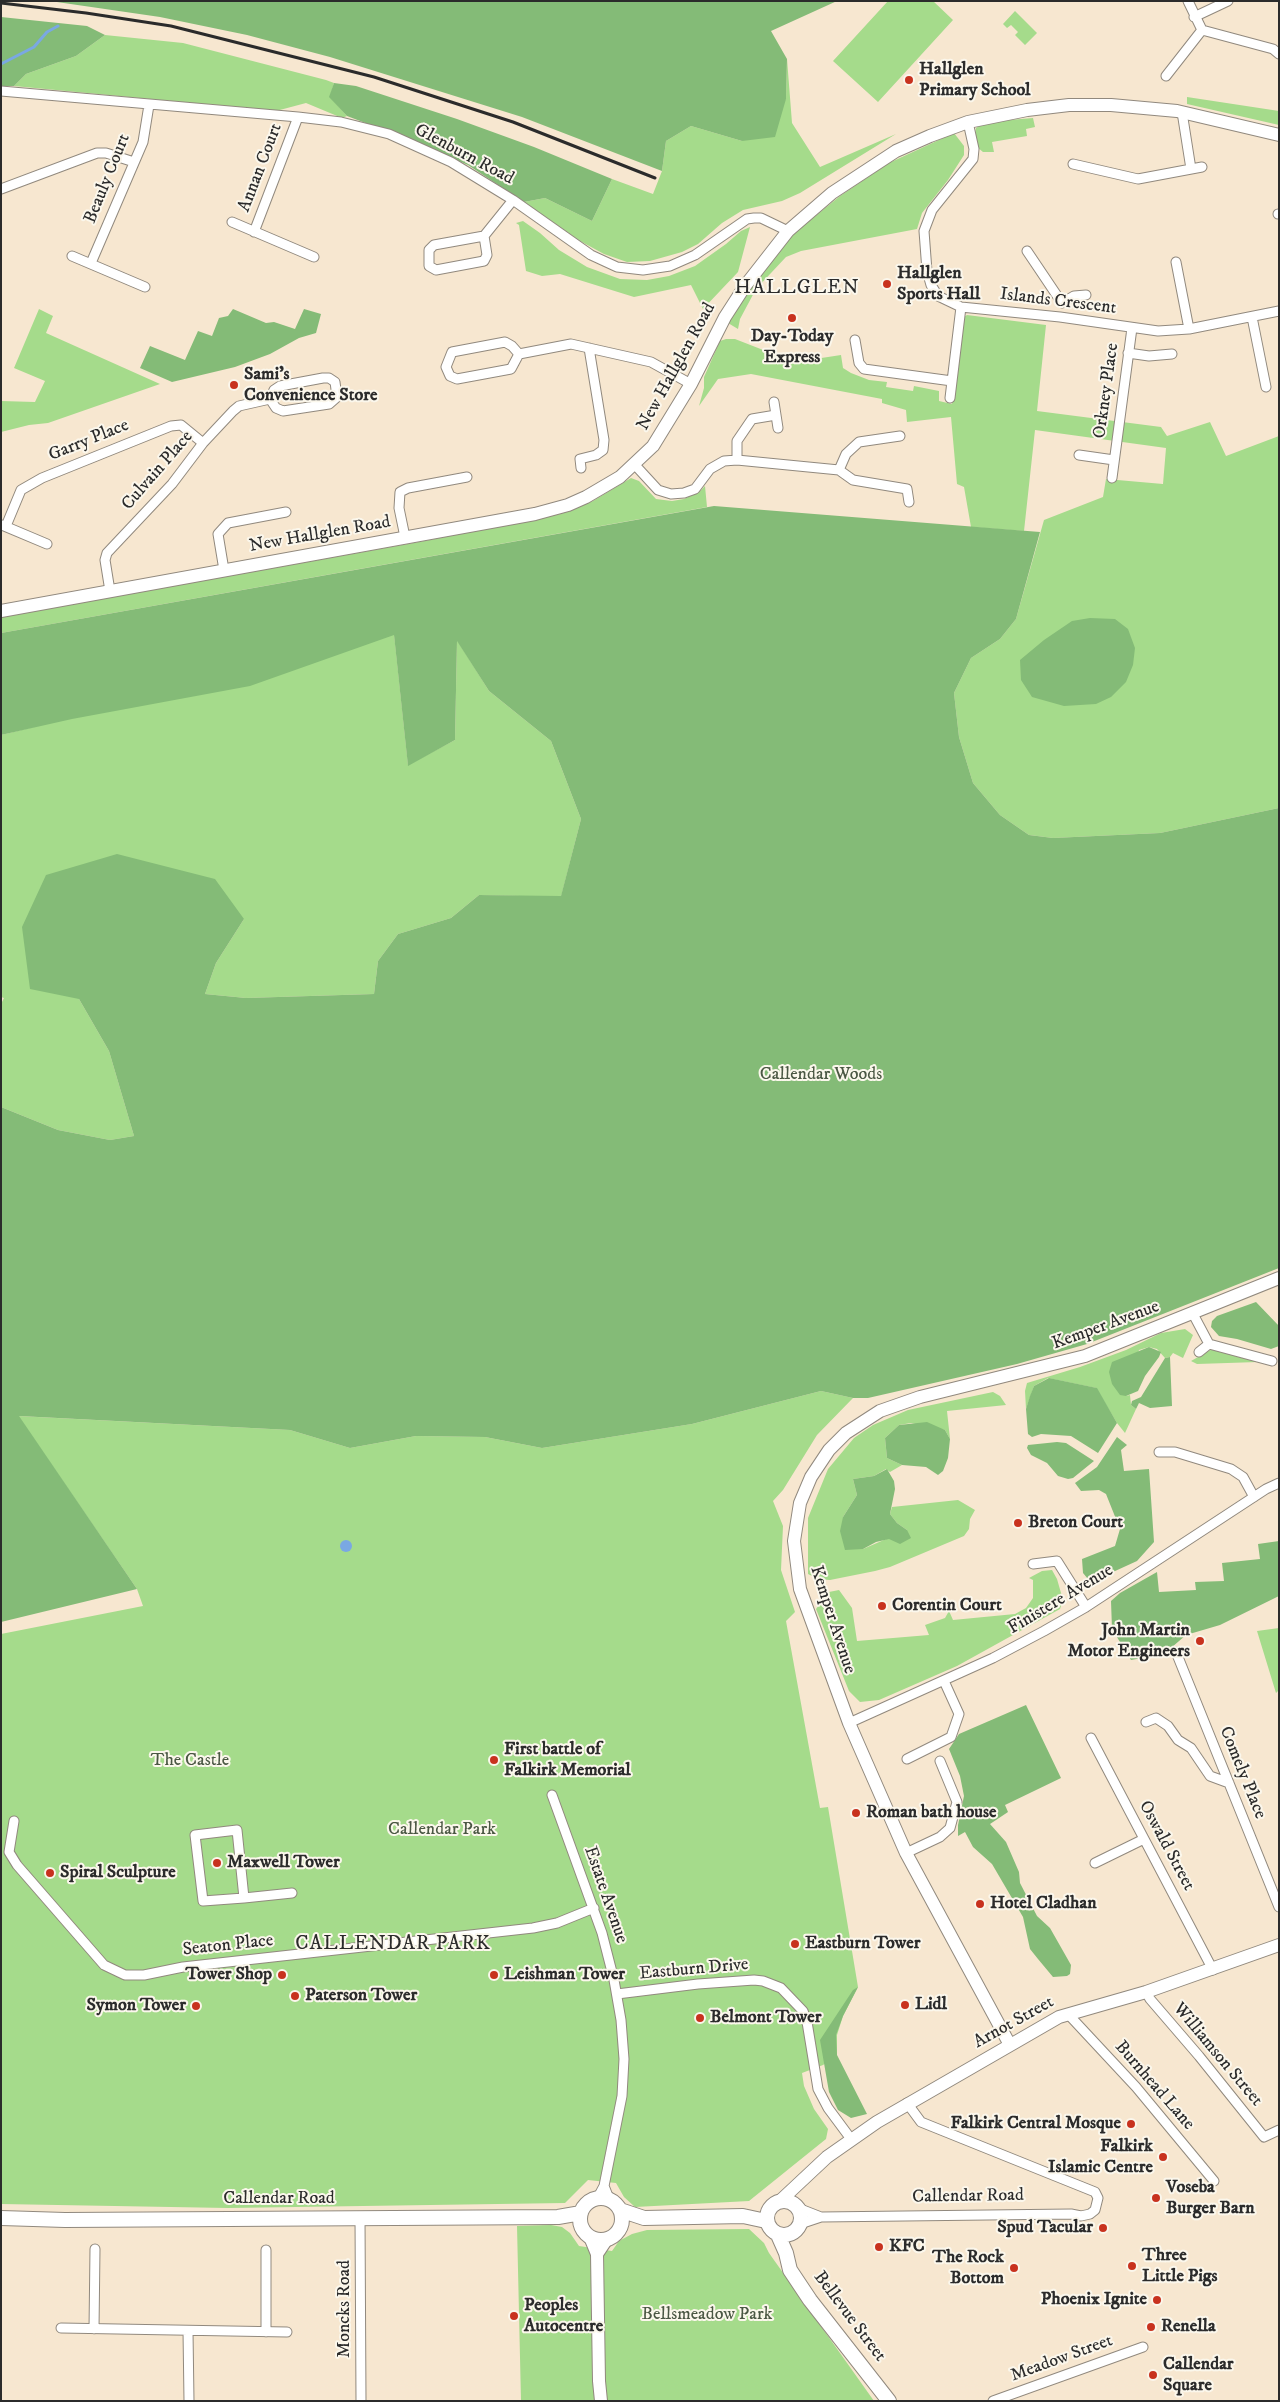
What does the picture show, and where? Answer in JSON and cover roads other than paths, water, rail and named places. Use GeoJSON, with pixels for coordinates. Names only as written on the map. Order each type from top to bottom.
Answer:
{"type":"FeatureCollection","features":[{"type":"Feature","properties":{"kind":"main road"},"geometry":{"type":"LineString","coordinates":[[609,2203],[622,2222],[612,2236]]}},
{"type":"Feature","properties":{"kind":"main road"},"geometry":{"type":"LineString","coordinates":[[644,2218],[612,2236],[590,2237],[581,2219],[587,2204],[609,2203],[644,2218],[743,2216],[781,2209],[801,2219],[790,2231],[770,2230],[781,2209]]}},
{"type":"Feature","properties":{"kind":"main road","name":"Callendar Road"},"geometry":{"type":"LineString","coordinates":[[1,2218],[72,2220],[558,2216],[581,2219]]}},
{"type":"Feature","properties":{"kind":"main road","name":"Bellevue Street"},"geometry":{"type":"LineString","coordinates":[[790,2231],[786,2253],[790,2270],[810,2300],[888,2401]]}},
{"type":"Feature","properties":{"kind":"street"},"geometry":{"type":"LineString","coordinates":[[1188,1],[1194,17],[1202,30],[1273,49],[1279,54]]}},
{"type":"Feature","properties":{"kind":"street"},"geometry":{"type":"LineString","coordinates":[[1194,17],[1228,1]]}},
{"type":"Feature","properties":{"kind":"street"},"geometry":{"type":"LineString","coordinates":[[1166,76],[1202,30]]}},
{"type":"Feature","properties":{"kind":"street","name":"Glenburn Road"},"geometry":{"type":"LineString","coordinates":[[1,91],[298,117],[341,122],[389,134],[451,162],[513,200],[591,255],[618,267],[635,269],[670,266],[717,242],[747,220],[761,218],[788,232]]}},
{"type":"Feature","properties":{"kind":"street","name":"Beauly Court"},"geometry":{"type":"LineString","coordinates":[[91,263],[143,142],[149,105]]}},
{"type":"Feature","properties":{"kind":"street","name":"New Hallglen Road"},"geometry":{"type":"LineString","coordinates":[[1,611],[535,514],[568,505],[604,488],[635,465],[659,438],[692,384],[722,322],[744,286],[788,232],[832,193],[896,151],[968,122],[1027,110],[1111,105],[1182,112],[1279,135]]}},
{"type":"Feature","properties":{"kind":"street"},"geometry":{"type":"LineString","coordinates":[[1182,112],[1192,168]]}},
{"type":"Feature","properties":{"kind":"street","name":"Annan Court"},"geometry":{"type":"LineString","coordinates":[[254,232],[298,117]]}},
{"type":"Feature","properties":{"kind":"street","name":"Islands Crescent"},"geometry":{"type":"LineString","coordinates":[[968,122],[974,149],[972,159],[932,210],[924,231],[927,271],[931,285],[938,296],[961,307],[1060,317],[1158,331],[1188,329],[1279,311]]}},
{"type":"Feature","properties":{"kind":"street"},"geometry":{"type":"LineString","coordinates":[[1,189],[97,153],[106,153],[134,162]]}},
{"type":"Feature","properties":{"kind":"street"},"geometry":{"type":"LineString","coordinates":[[1074,164],[1138,179],[1202,167]]}},
{"type":"Feature","properties":{"kind":"street"},"geometry":{"type":"LineString","coordinates":[[484,236],[487,255],[484,261],[436,270],[429,266],[429,250],[434,245],[484,236],[513,200]]}},
{"type":"Feature","properties":{"kind":"street","name":"Annan Court"},"geometry":{"type":"LineString","coordinates":[[232,222],[314,258]]}},
{"type":"Feature","properties":{"kind":"street"},"geometry":{"type":"LineString","coordinates":[[1027,251],[1062,302],[1060,317]]}},
{"type":"Feature","properties":{"kind":"street"},"geometry":{"type":"LineString","coordinates":[[72,256],[145,287]]}},
{"type":"Feature","properties":{"kind":"street"},"geometry":{"type":"LineString","coordinates":[[1176,262],[1188,329]]}},
{"type":"Feature","properties":{"kind":"street"},"geometry":{"type":"LineString","coordinates":[[1062,302],[1074,296],[1086,295]]}},
{"type":"Feature","properties":{"kind":"street"},"geometry":{"type":"LineString","coordinates":[[950,398],[961,307]]}},
{"type":"Feature","properties":{"kind":"street"},"geometry":{"type":"LineString","coordinates":[[1252,317],[1266,387]]}},
{"type":"Feature","properties":{"kind":"street","name":"Orkney Place"},"geometry":{"type":"LineString","coordinates":[[1112,478],[1132,328]]}},
{"type":"Feature","properties":{"kind":"street"},"geometry":{"type":"LineString","coordinates":[[855,340],[859,363],[864,369],[952,381]]}},
{"type":"Feature","properties":{"kind":"street"},"geometry":{"type":"LineString","coordinates":[[505,342],[512,346],[519,354],[511,370],[457,379],[450,376],[446,367],[452,352],[505,342]]}},
{"type":"Feature","properties":{"kind":"street"},"geometry":{"type":"LineString","coordinates":[[519,354],[571,344],[651,362],[692,384]]}},
{"type":"Feature","properties":{"kind":"street"},"geometry":{"type":"LineString","coordinates":[[581,468],[580,459],[596,455],[603,450],[604,440],[589,348]]}},
{"type":"Feature","properties":{"kind":"street"},"geometry":{"type":"LineString","coordinates":[[1128,352],[1149,356],[1172,354]]}},
{"type":"Feature","properties":{"kind":"street","name":"Culvain Place"},"geometry":{"type":"LineString","coordinates":[[323,378],[329,378],[334,382],[337,397],[329,404],[283,411],[276,408],[270,399],[274,390],[280,386],[323,378]]}},
{"type":"Feature","properties":{"kind":"street","name":"Culvain Place"},"geometry":{"type":"LineString","coordinates":[[110,591],[105,560],[107,552],[172,484],[203,443],[240,406],[270,399]]}},
{"type":"Feature","properties":{"kind":"street"},"geometry":{"type":"LineString","coordinates":[[774,402],[778,428]]}},
{"type":"Feature","properties":{"kind":"street"},"geometry":{"type":"LineString","coordinates":[[737,460],[737,441],[752,418],[776,415]]}},
{"type":"Feature","properties":{"kind":"street","name":"Garry Place"},"geometry":{"type":"LineString","coordinates":[[4,526],[21,490],[42,478],[171,426],[181,425],[203,443]]}},
{"type":"Feature","properties":{"kind":"street"},"geometry":{"type":"LineString","coordinates":[[839,470],[846,454],[860,442],[900,436]]}},
{"type":"Feature","properties":{"kind":"street","name":"Orkney Place"},"geometry":{"type":"LineString","coordinates":[[1079,455],[1114,460]]}},
{"type":"Feature","properties":{"kind":"street"},"geometry":{"type":"LineString","coordinates":[[635,465],[658,490],[671,494],[684,493],[695,489],[710,469],[724,462],[737,460],[839,470],[853,480],[907,489],[909,502]]}},
{"type":"Feature","properties":{"kind":"street"},"geometry":{"type":"LineString","coordinates":[[405,537],[399,508],[400,492],[408,488],[467,477]]}},
{"type":"Feature","properties":{"kind":"street"},"geometry":{"type":"LineString","coordinates":[[224,570],[218,534],[228,523],[286,512]]}},
{"type":"Feature","properties":{"kind":"street"},"geometry":{"type":"LineString","coordinates":[[4,526],[47,544]]}},
{"type":"Feature","properties":{"kind":"street","name":"Kemper Avenue"},"geometry":{"type":"LineString","coordinates":[[1010,2045],[906,1853],[849,1723],[805,1605],[794,1556],[794,1532],[800,1503],[811,1477],[829,1450],[846,1433],[865,1419],[899,1404],[1085,1356],[1279,1278]]}},
{"type":"Feature","properties":{"kind":"street"},"geometry":{"type":"LineString","coordinates":[[1192,1312],[1209,1344],[1272,1362]]}},
{"type":"Feature","properties":{"kind":"street"},"geometry":{"type":"LineString","coordinates":[[1198,1352],[1209,1344]]}},
{"type":"Feature","properties":{"kind":"street"},"geometry":{"type":"LineString","coordinates":[[1159,1452],[1175,1452],[1232,1469],[1243,1477],[1254,1497]]}},
{"type":"Feature","properties":{"kind":"street","name":"Finistere Avenue"},"geometry":{"type":"LineString","coordinates":[[849,1723],[944,1681],[1018,1645],[1086,1607],[1254,1497],[1279,1483]]}},
{"type":"Feature","properties":{"kind":"street"},"geometry":{"type":"LineString","coordinates":[[1032,1564],[1056,1561],[1086,1607]]}},
{"type":"Feature","properties":{"kind":"street","name":"Comely Place"},"geometry":{"type":"LineString","coordinates":[[1176,1652],[1279,1907]]}},
{"type":"Feature","properties":{"kind":"street"},"geometry":{"type":"LineString","coordinates":[[907,1759],[950,1737],[960,1714],[944,1681]]}},
{"type":"Feature","properties":{"kind":"street"},"geometry":{"type":"LineString","coordinates":[[1146,1722],[1156,1718],[1168,1726],[1178,1740],[1191,1748],[1210,1776],[1229,1783]]}},
{"type":"Feature","properties":{"kind":"street","name":"Oswald Street"},"geometry":{"type":"LineString","coordinates":[[1091,1738],[1213,1970]]}},
{"type":"Feature","properties":{"kind":"street"},"geometry":{"type":"LineString","coordinates":[[906,1853],[940,1838],[952,1822],[957,1802],[940,1760]]}},
{"type":"Feature","properties":{"kind":"street","name":"Estate Avenue"},"geometry":{"type":"LineString","coordinates":[[552,1795],[594,1908],[607,1951],[621,2020],[624,2075],[614,2141],[604,2186],[609,2203]]}},
{"type":"Feature","properties":{"kind":"street","name":"Seaton Place"},"geometry":{"type":"LineString","coordinates":[[14,1821],[9,1852],[17,1865],[104,1965],[125,1975],[144,1975],[183,1967],[534,1928],[557,1923],[594,1908]]}},
{"type":"Feature","properties":{"kind":"street"},"geometry":{"type":"LineString","coordinates":[[244,1898],[237,1830],[195,1835],[203,1901],[244,1898],[292,1893]]}},
{"type":"Feature","properties":{"kind":"street"},"geometry":{"type":"LineString","coordinates":[[1095,1863],[1144,1839]]}},
{"type":"Feature","properties":{"kind":"street","name":"Arnot Street"},"geometry":{"type":"LineString","coordinates":[[781,2209],[796,2188],[827,2157],[851,2139],[906,2103],[1068,2014],[1146,1992],[1213,1970],[1279,1945]]}},
{"type":"Feature","properties":{"kind":"street","name":"Eastburn Drive"},"geometry":{"type":"LineString","coordinates":[[617,1994],[698,1984],[754,1980],[781,1988],[803,2011],[807,2022],[818,2089],[828,2108],[851,2139]]}},
{"type":"Feature","properties":{"kind":"street","name":"Williamson Street"},"geometry":{"type":"LineString","coordinates":[[1146,1992],[1150,2000],[1199,2056],[1264,2137],[1279,2130]]}},
{"type":"Feature","properties":{"kind":"street","name":"Burnhead Lane"},"geometry":{"type":"LineString","coordinates":[[1068,2014],[1137,2088],[1214,2180]]}},
{"type":"Feature","properties":{"kind":"street","name":"Callendar Road"},"geometry":{"type":"LineString","coordinates":[[781,2209],[821,2217],[1071,2214],[1085,2216],[1095,2210],[1098,2205],[1095,2192],[921,2122],[906,2103]]}},
{"type":"Feature","properties":{"kind":"street","name":"Moncks Road"},"geometry":{"type":"LineString","coordinates":[[360,2217],[361,2401]]}},
{"type":"Feature","properties":{"kind":"street","name":"Callendar Road"},"geometry":{"type":"LineString","coordinates":[[790,2231],[821,2217]]}},
{"type":"Feature","properties":{"kind":"street"},"geometry":{"type":"LineString","coordinates":[[598,2254],[612,2236]]}},
{"type":"Feature","properties":{"kind":"street"},"geometry":{"type":"LineString","coordinates":[[590,2237],[598,2254],[599,2381],[601,2401]]}},
{"type":"Feature","properties":{"kind":"street"},"geometry":{"type":"LineString","coordinates":[[94,2329],[95,2249]]}},
{"type":"Feature","properties":{"kind":"street"},"geometry":{"type":"LineString","coordinates":[[266,2250],[266,2332]]}},
{"type":"Feature","properties":{"kind":"street"},"geometry":{"type":"LineString","coordinates":[[61,2328],[287,2332]]}},
{"type":"Feature","properties":{"kind":"street"},"geometry":{"type":"LineString","coordinates":[[188,2330],[188,2401]]}},
{"type":"Feature","properties":{"kind":"street","name":"Meadow Street"},"geometry":{"type":"LineString","coordinates":[[993,2401],[1143,2347]]}},
{"type":"Feature","properties":{"kind":"water"},"geometry":{"type":"Polygon","coordinates":[[[344,1540],[348,1540],[352,1546],[348,1552],[344,1552],[340,1548],[340,1544],[344,1540]]]}},
{"type":"Feature","properties":{"kind":"waterway"},"geometry":{"type":"LineString","coordinates":[[1,64],[34,47],[47,32],[58,26]]}},
{"type":"Feature","properties":{"kind":"railway"},"geometry":{"type":"LineString","coordinates":[[1,3],[171,26],[374,77],[513,122],[655,178]]}},
{"type":"Feature","properties":{"kind":"place","name":"Hallglen Primary School"},"geometry":{"type":"Point","coordinates":[909,80]}},
{"type":"Feature","properties":{"kind":"place","name":"Hallglen Sports Hall"},"geometry":{"type":"Point","coordinates":[887,284]}},
{"type":"Feature","properties":{"kind":"place","name":"Day-Today Express"},"geometry":{"type":"Point","coordinates":[792,318]}},
{"type":"Feature","properties":{"kind":"place","name":"Sami's Convenience Store"},"geometry":{"type":"Point","coordinates":[234,385]}},
{"type":"Feature","properties":{"kind":"place","name":"Breton Court"},"geometry":{"type":"Point","coordinates":[1018,1523]}},
{"type":"Feature","properties":{"kind":"place","name":"Corentin Court"},"geometry":{"type":"Point","coordinates":[882,1606]}},
{"type":"Feature","properties":{"kind":"place","name":"John Martin Motor Engineers"},"geometry":{"type":"Point","coordinates":[1200,1641]}},
{"type":"Feature","properties":{"kind":"place","name":"First battle of Falkirk Memorial"},"geometry":{"type":"Point","coordinates":[494,1760]}},
{"type":"Feature","properties":{"kind":"place","name":"Roman bath house"},"geometry":{"type":"Point","coordinates":[856,1813]}},
{"type":"Feature","properties":{"kind":"place","name":"Maxwell Tower"},"geometry":{"type":"Point","coordinates":[217,1863]}},
{"type":"Feature","properties":{"kind":"place","name":"Spiral Sculpture"},"geometry":{"type":"Point","coordinates":[50,1873]}},
{"type":"Feature","properties":{"kind":"place","name":"Hotel Cladhan"},"geometry":{"type":"Point","coordinates":[980,1904]}},
{"type":"Feature","properties":{"kind":"place","name":"Eastburn Tower"},"geometry":{"type":"Point","coordinates":[795,1944]}},
{"type":"Feature","properties":{"kind":"place","name":"Tower Shop"},"geometry":{"type":"Point","coordinates":[282,1975]}},
{"type":"Feature","properties":{"kind":"place","name":"Leishman Tower"},"geometry":{"type":"Point","coordinates":[494,1975]}},
{"type":"Feature","properties":{"kind":"place","name":"Paterson Tower"},"geometry":{"type":"Point","coordinates":[295,1996]}},
{"type":"Feature","properties":{"kind":"place","name":"Lidl"},"geometry":{"type":"Point","coordinates":[905,2005]}},
{"type":"Feature","properties":{"kind":"place","name":"Symon Tower"},"geometry":{"type":"Point","coordinates":[196,2006]}},
{"type":"Feature","properties":{"kind":"place","name":"Belmont Tower"},"geometry":{"type":"Point","coordinates":[700,2018]}},
{"type":"Feature","properties":{"kind":"place","name":"Falkirk Central Mosque"},"geometry":{"type":"Point","coordinates":[1131,2124]}},
{"type":"Feature","properties":{"kind":"place","name":"Falkirk Islamic Centre"},"geometry":{"type":"Point","coordinates":[1163,2157]}},
{"type":"Feature","properties":{"kind":"place","name":"Voseba Burger Barn"},"geometry":{"type":"Point","coordinates":[1156,2198]}},
{"type":"Feature","properties":{"kind":"place","name":"Spud Tacular"},"geometry":{"type":"Point","coordinates":[1103,2228]}},
{"type":"Feature","properties":{"kind":"place","name":"KFC"},"geometry":{"type":"Point","coordinates":[879,2247]}},
{"type":"Feature","properties":{"kind":"place","name":"Three Little Pigs"},"geometry":{"type":"Point","coordinates":[1132,2266]}},
{"type":"Feature","properties":{"kind":"place","name":"The Rock Bottom"},"geometry":{"type":"Point","coordinates":[1014,2268]}},
{"type":"Feature","properties":{"kind":"place","name":"Phoenix Ignite"},"geometry":{"type":"Point","coordinates":[1157,2300]}},
{"type":"Feature","properties":{"kind":"place","name":"Peoples Autocentre"},"geometry":{"type":"Point","coordinates":[514,2316]}},
{"type":"Feature","properties":{"kind":"place","name":"Renella"},"geometry":{"type":"Point","coordinates":[1151,2327]}},
{"type":"Feature","properties":{"kind":"place","name":"Callendar Square"},"geometry":{"type":"Point","coordinates":[1153,2375]}},
{"type":"Feature","properties":{"kind":"district","name":"HALLGLEN"},"geometry":{"type":"Point","coordinates":[797,289]}},
{"type":"Feature","properties":{"kind":"district","name":"CALLENDAR PARK"},"geometry":{"type":"Point","coordinates":[393,1945]}},
{"type":"Feature","properties":{"kind":"park label","name":"Callendar Woods"},"geometry":{"type":"Point","coordinates":[821,1075]}},
{"type":"Feature","properties":{"kind":"park label","name":"The Castle"},"geometry":{"type":"Point","coordinates":[190,1761]}},
{"type":"Feature","properties":{"kind":"park label","name":"Callendar Park"},"geometry":{"type":"Point","coordinates":[442,1830]}},
{"type":"Feature","properties":{"kind":"park label","name":"Bellsmeadow Park"},"geometry":{"type":"Point","coordinates":[707,2315]}}]}
